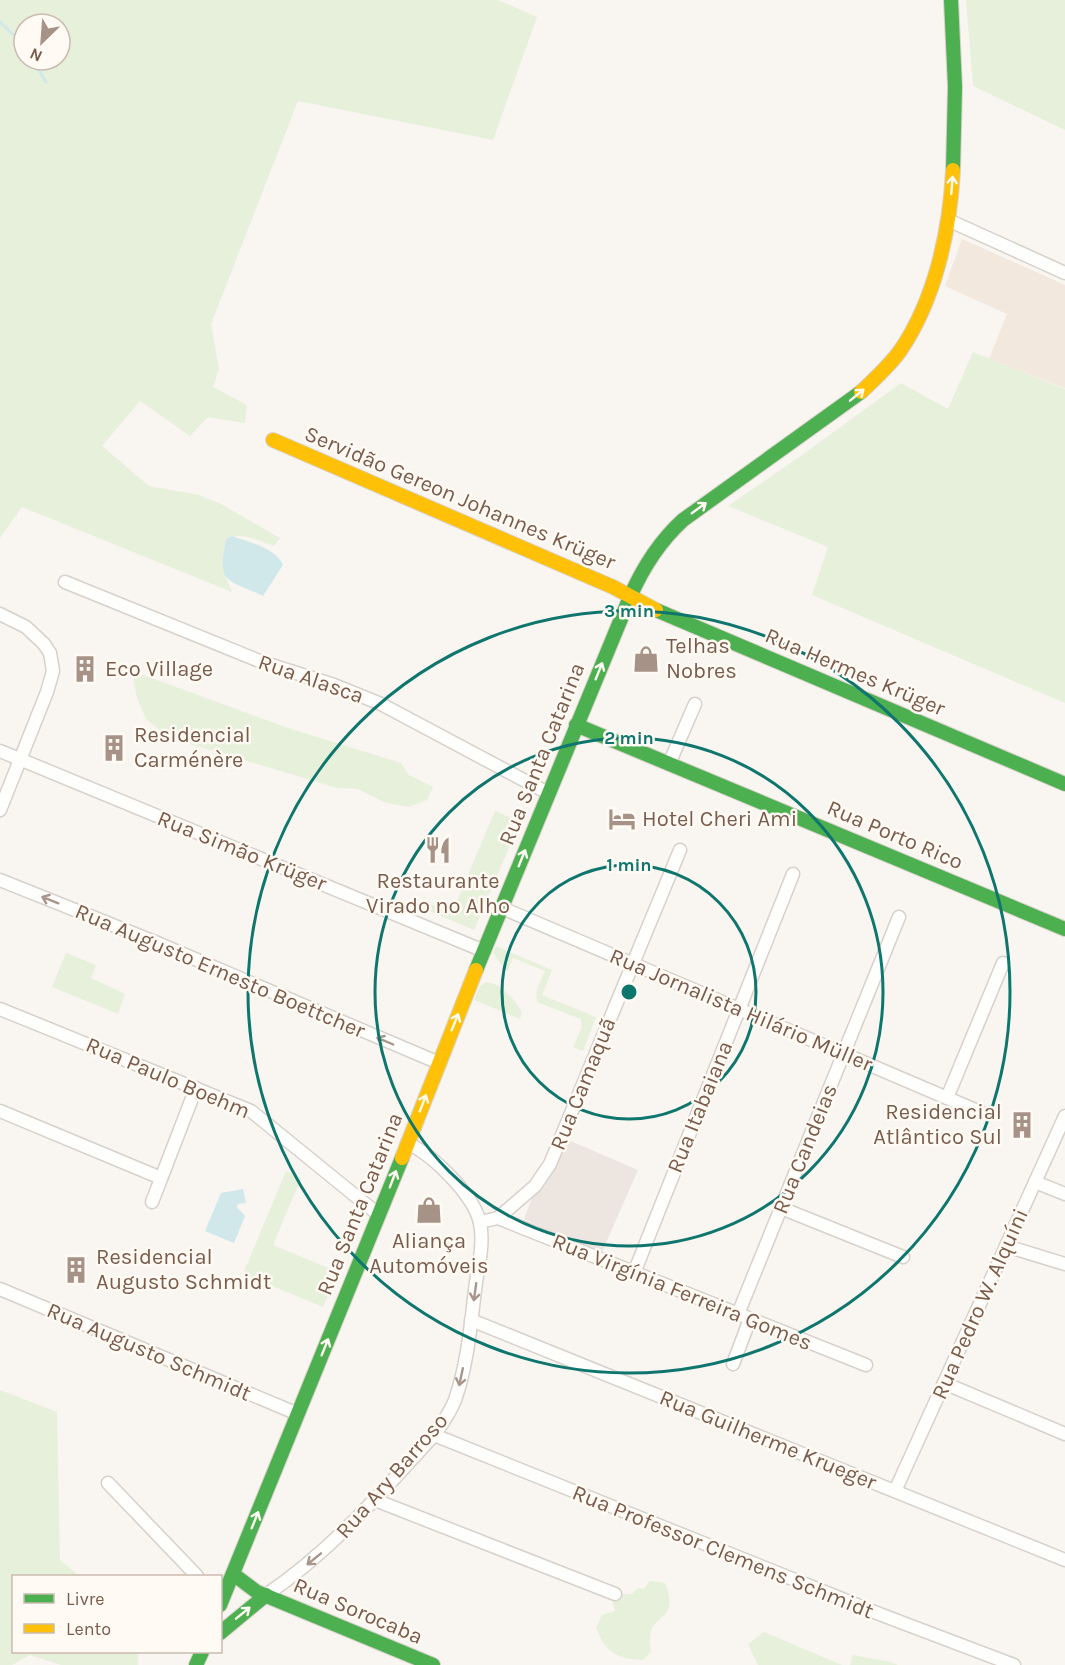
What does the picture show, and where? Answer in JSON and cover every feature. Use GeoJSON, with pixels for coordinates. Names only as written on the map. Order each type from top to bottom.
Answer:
{"type":"FeatureCollection","features":[{"type":"Feature","properties":{"kind":"main road","name":"Rua Santa Catarina"},"geometry":{"type":"LineString","coordinates":[[222,1601],[548,793],[630,597],[648,560],[671,530],[858,395],[902,347],[919,315],[933,279],[948,220],[956,147],[951,0]]}},
{"type":"Feature","properties":{"kind":"main road","name":"Servidão Gereon Johannes Krüger"},"geometry":{"type":"LineString","coordinates":[[273,440],[613,587],[630,597]]}},
{"type":"Feature","properties":{"kind":"main road","name":"Rua Hermes Krüger"},"geometry":{"type":"LineString","coordinates":[[630,597],[1065,784]]}},
{"type":"Feature","properties":{"kind":"main road","name":"Rua Porto Rico"},"geometry":{"type":"LineString","coordinates":[[576,725],[1065,928]]}},
{"type":"Feature","properties":{"kind":"main road","name":"Rua Sorocaba"},"geometry":{"type":"LineString","coordinates":[[233,1574],[248,1587],[433,1665]]}},
{"type":"Feature","properties":{"kind":"main road","name":"Rua Sorocaba"},"geometry":{"type":"LineString","coordinates":[[222,1631],[266,1595]]}},
{"type":"Feature","properties":{"kind":"street"},"geometry":{"type":"LineString","coordinates":[[948,220],[1065,273]]}},
{"type":"Feature","properties":{"kind":"street","name":"Rua Alasca"},"geometry":{"type":"LineString","coordinates":[[65,582],[262,662],[334,685],[381,704],[548,793]]}},
{"type":"Feature","properties":{"kind":"street"},"geometry":{"type":"LineString","coordinates":[[0,614],[35,634],[44,644],[52,662],[53,671],[51,682],[0,810]]}},
{"type":"Feature","properties":{"kind":"street"},"geometry":{"type":"LineString","coordinates":[[669,764],[695,704]]}},
{"type":"Feature","properties":{"kind":"street","name":"Rua Simão Krüger"},"geometry":{"type":"LineString","coordinates":[[0,751],[484,951]]}},
{"type":"Feature","properties":{"kind":"street","name":"Rua Camaquã"},"geometry":{"type":"LineString","coordinates":[[480,1222],[498,1218],[535,1186],[550,1164],[680,850]]}},
{"type":"Feature","properties":{"kind":"street","name":"Rua Itabaiana"},"geometry":{"type":"LineString","coordinates":[[634,1273],[793,874]]}},
{"type":"Feature","properties":{"kind":"street","name":"Rua Augusto Ernesto Boettcher"},"geometry":{"type":"LineString","coordinates":[[0,880],[156,942],[439,1064]]}},
{"type":"Feature","properties":{"kind":"street","name":"Rua Jornalista Hilário Müller"},"geometry":{"type":"LineString","coordinates":[[502,908],[980,1112]]}},
{"type":"Feature","properties":{"kind":"street","name":"Rua Candeias"},"geometry":{"type":"LineString","coordinates":[[738,1314],[898,917]]}},
{"type":"Feature","properties":{"kind":"street"},"geometry":{"type":"LineString","coordinates":[[947,1098],[1003,963]]}},
{"type":"Feature","properties":{"kind":"street","name":"Rua Paulo Boehm"},"geometry":{"type":"LineString","coordinates":[[0,1009],[237,1104],[261,1118],[379,1215]]}},
{"type":"Feature","properties":{"kind":"street"},"geometry":{"type":"LineString","coordinates":[[152,1202],[196,1088]]}},
{"type":"Feature","properties":{"kind":"street"},"geometry":{"type":"LineString","coordinates":[[0,1111],[161,1178]]}},
{"type":"Feature","properties":{"kind":"street","name":"Rua Pedro W. Alquíni"},"geometry":{"type":"LineString","coordinates":[[895,1491],[1065,1116]]}},
{"type":"Feature","properties":{"kind":"street","name":"Rua Ary Barroso"},"geometry":{"type":"LineString","coordinates":[[266,1595],[316,1559],[375,1500],[434,1435],[454,1402],[471,1320],[480,1256],[480,1222],[470,1202],[441,1166],[418,1148],[407,1143]]}},
{"type":"Feature","properties":{"kind":"street"},"geometry":{"type":"LineString","coordinates":[[1035,1182],[1065,1194]]}},
{"type":"Feature","properties":{"kind":"street"},"geometry":{"type":"LineString","coordinates":[[781,1208],[903,1257]]}},
{"type":"Feature","properties":{"kind":"street","name":"Rua Virgínia Ferreira Gomes"},"geometry":{"type":"LineString","coordinates":[[498,1218],[866,1365]]}},
{"type":"Feature","properties":{"kind":"street"},"geometry":{"type":"LineString","coordinates":[[1006,1246],[1065,1264]]}},
{"type":"Feature","properties":{"kind":"street","name":"Rua Augusto Schmidt"},"geometry":{"type":"LineString","coordinates":[[0,1289],[298,1414]]}},
{"type":"Feature","properties":{"kind":"street"},"geometry":{"type":"LineString","coordinates":[[733,1364],[750,1319]]}},
{"type":"Feature","properties":{"kind":"street","name":"Rua Guilherme Krueger"},"geometry":{"type":"LineString","coordinates":[[471,1320],[1065,1560]]}},
{"type":"Feature","properties":{"kind":"street"},"geometry":{"type":"LineString","coordinates":[[944,1383],[1065,1434]]}},
{"type":"Feature","properties":{"kind":"street","name":"Rua Professor Clemens Schmidt"},"geometry":{"type":"LineString","coordinates":[[434,1435],[882,1615],[1014,1665]]}},
{"type":"Feature","properties":{"kind":"street"},"geometry":{"type":"LineString","coordinates":[[108,1483],[196,1575]]}},
{"type":"Feature","properties":{"kind":"street"},"geometry":{"type":"LineString","coordinates":[[375,1500],[615,1594]]}},
{"type":"Feature","properties":{"kind":"shaded area"},"geometry":{"type":"Polygon","coordinates":[[[962,239],[1065,285],[1065,388],[989,359],[1007,314],[945,286],[962,239]]]}},
{"type":"Feature","properties":{"kind":"shaded area"},"geometry":{"type":"Polygon","coordinates":[[[566,1139],[638,1170],[601,1254],[524,1219],[532,1198],[548,1181],[566,1139]]]}},
{"type":"Feature","properties":{"kind":"green space"},"geometry":{"type":"Polygon","coordinates":[[[0,0],[498,0],[537,17],[493,140],[298,101],[211,324],[219,369],[213,387],[247,405],[245,423],[208,417],[190,436],[140,401],[102,446],[149,486],[199,495],[221,504],[280,538],[274,546],[244,536],[226,539],[223,566],[232,592],[22,507],[0,538],[0,0]]]}},
{"type":"Feature","properties":{"kind":"green space"},"geometry":{"type":"Polygon","coordinates":[[[966,0],[1065,0],[1065,130],[973,86],[966,0]]]}},
{"type":"Feature","properties":{"kind":"green space"},"geometry":{"type":"Polygon","coordinates":[[[973,352],[1065,389],[1065,703],[812,595],[828,547],[728,506],[901,383],[948,409],[973,352]]]}},
{"type":"Feature","properties":{"kind":"green space"},"geometry":{"type":"Polygon","coordinates":[[[143,675],[288,728],[401,763],[409,775],[433,787],[427,800],[408,807],[384,802],[358,789],[337,788],[197,746],[173,741],[146,719],[137,698],[133,677],[143,675]]]}},
{"type":"Feature","properties":{"kind":"green space"},"geometry":{"type":"Polygon","coordinates":[[[495,811],[520,822],[474,930],[408,902],[454,908],[495,811]]]}},
{"type":"Feature","properties":{"kind":"green space"},"geometry":{"type":"Polygon","coordinates":[[[496,946],[552,970],[542,995],[596,1017],[583,1051],[573,1047],[582,1027],[581,1019],[539,1003],[537,999],[538,987],[545,971],[513,958],[507,972],[493,953],[496,946]]]}},
{"type":"Feature","properties":{"kind":"green space"},"geometry":{"type":"Polygon","coordinates":[[[66,953],[96,965],[91,978],[125,994],[118,1014],[52,987],[66,953]]]}},
{"type":"Feature","properties":{"kind":"green space"},"geometry":{"type":"Polygon","coordinates":[[[487,982],[503,989],[512,998],[522,1012],[520,1019],[474,1000],[480,986],[487,982]]]}},
{"type":"Feature","properties":{"kind":"green space"},"geometry":{"type":"Polygon","coordinates":[[[286,1171],[301,1178],[273,1245],[338,1272],[323,1307],[243,1274],[286,1171]]]}},
{"type":"Feature","properties":{"kind":"green space"},"geometry":{"type":"Polygon","coordinates":[[[0,1390],[57,1412],[60,1560],[78,1575],[12,1575],[12,1653],[138,1653],[138,1665],[61,1665],[30,1655],[12,1665],[0,1665],[0,1390]]]}},
{"type":"Feature","properties":{"kind":"green space"},"geometry":{"type":"Polygon","coordinates":[[[650,1581],[665,1583],[670,1604],[668,1610],[652,1629],[651,1652],[643,1660],[619,1656],[603,1643],[596,1627],[602,1615],[615,1611],[612,1600],[620,1594],[632,1594],[638,1588],[644,1589],[650,1581]]]}},
{"type":"Feature","properties":{"kind":"green space"},"geometry":{"type":"Polygon","coordinates":[[[764,1632],[842,1665],[758,1665],[748,1644],[764,1632]]]}},
{"type":"Feature","properties":{"kind":"green space"},"geometry":{"type":"Polygon","coordinates":[[[853,1654],[887,1661],[898,1665],[850,1665],[853,1654]]]}},
{"type":"Feature","properties":{"kind":"water"},"geometry":{"type":"Polygon","coordinates":[[[232,536],[268,550],[283,565],[263,596],[233,582],[224,573],[223,554],[226,539],[232,536]]]}},
{"type":"Feature","properties":{"kind":"water"},"geometry":{"type":"Polygon","coordinates":[[[243,1189],[246,1203],[238,1204],[237,1207],[245,1216],[234,1243],[205,1231],[221,1193],[243,1189]]]}},
{"type":"Feature","properties":{"kind":"waterway"},"geometry":{"type":"LineString","coordinates":[[0,22],[12,33]]}},
{"type":"Feature","properties":{"kind":"waterway"},"geometry":{"type":"LineString","coordinates":[[40,72],[46,82]]}},
{"type":"Feature","properties":{"kind":"traffic: fast"},"geometry":{"type":"LineString","coordinates":[[951,0],[955,87],[953,170]]}},
{"type":"Feature","properties":{"kind":"traffic: fast"},"geometry":{"type":"LineString","coordinates":[[476,970],[630,597],[652,556],[683,520],[861,392]]}},
{"type":"Feature","properties":{"kind":"traffic: fast"},"geometry":{"type":"LineString","coordinates":[[656,610],[1065,784]]}},
{"type":"Feature","properties":{"kind":"traffic: fast"},"geometry":{"type":"LineString","coordinates":[[576,725],[1065,929]]}},
{"type":"Feature","properties":{"kind":"traffic: fast"},"geometry":{"type":"LineString","coordinates":[[222,1600],[402,1158]]}},
{"type":"Feature","properties":{"kind":"traffic: fast"},"geometry":{"type":"LineString","coordinates":[[233,1574],[257,1592],[433,1665]]}},
{"type":"Feature","properties":{"kind":"traffic: fast"},"geometry":{"type":"LineString","coordinates":[[222,1631],[266,1595]]}},
{"type":"Feature","properties":{"kind":"traffic: fast"},"geometry":{"type":"LineString","coordinates":[[196,1665],[202,1653]]}},
{"type":"Feature","properties":{"kind":"traffic: slow"},"geometry":{"type":"LineString","coordinates":[[861,392],[900,351],[923,310],[944,241],[953,170]]}},
{"type":"Feature","properties":{"kind":"traffic: slow"},"geometry":{"type":"LineString","coordinates":[[273,440],[613,587],[656,610]]}},
{"type":"Feature","properties":{"kind":"traffic: slow"},"geometry":{"type":"LineString","coordinates":[[402,1158],[476,970]]}},
{"type":"Feature","properties":{"kind":"place","name":"Telhas Nobres"},"geometry":{"type":"Point","coordinates":[646,659]}},
{"type":"Feature","properties":{"kind":"place","name":"Eco Village"},"geometry":{"type":"Point","coordinates":[85,669]}},
{"type":"Feature","properties":{"kind":"place","name":"Residencial Carménère"},"geometry":{"type":"Point","coordinates":[114,748]}},
{"type":"Feature","properties":{"kind":"place","name":"Hotel Cheri Ami"},"geometry":{"type":"Point","coordinates":[622,819]}},
{"type":"Feature","properties":{"kind":"place","name":"Restaurante Virado no Alho"},"geometry":{"type":"Point","coordinates":[438,850]}},
{"type":"Feature","properties":{"kind":"place","name":"Residencial Atlântico Sul"},"geometry":{"type":"Point","coordinates":[1022,1125]}},
{"type":"Feature","properties":{"kind":"place","name":"Aliança Automóveis"},"geometry":{"type":"Point","coordinates":[429,1210]}},
{"type":"Feature","properties":{"kind":"place","name":"Residencial Augusto Schmidt"},"geometry":{"type":"Point","coordinates":[76,1270]}}]}
